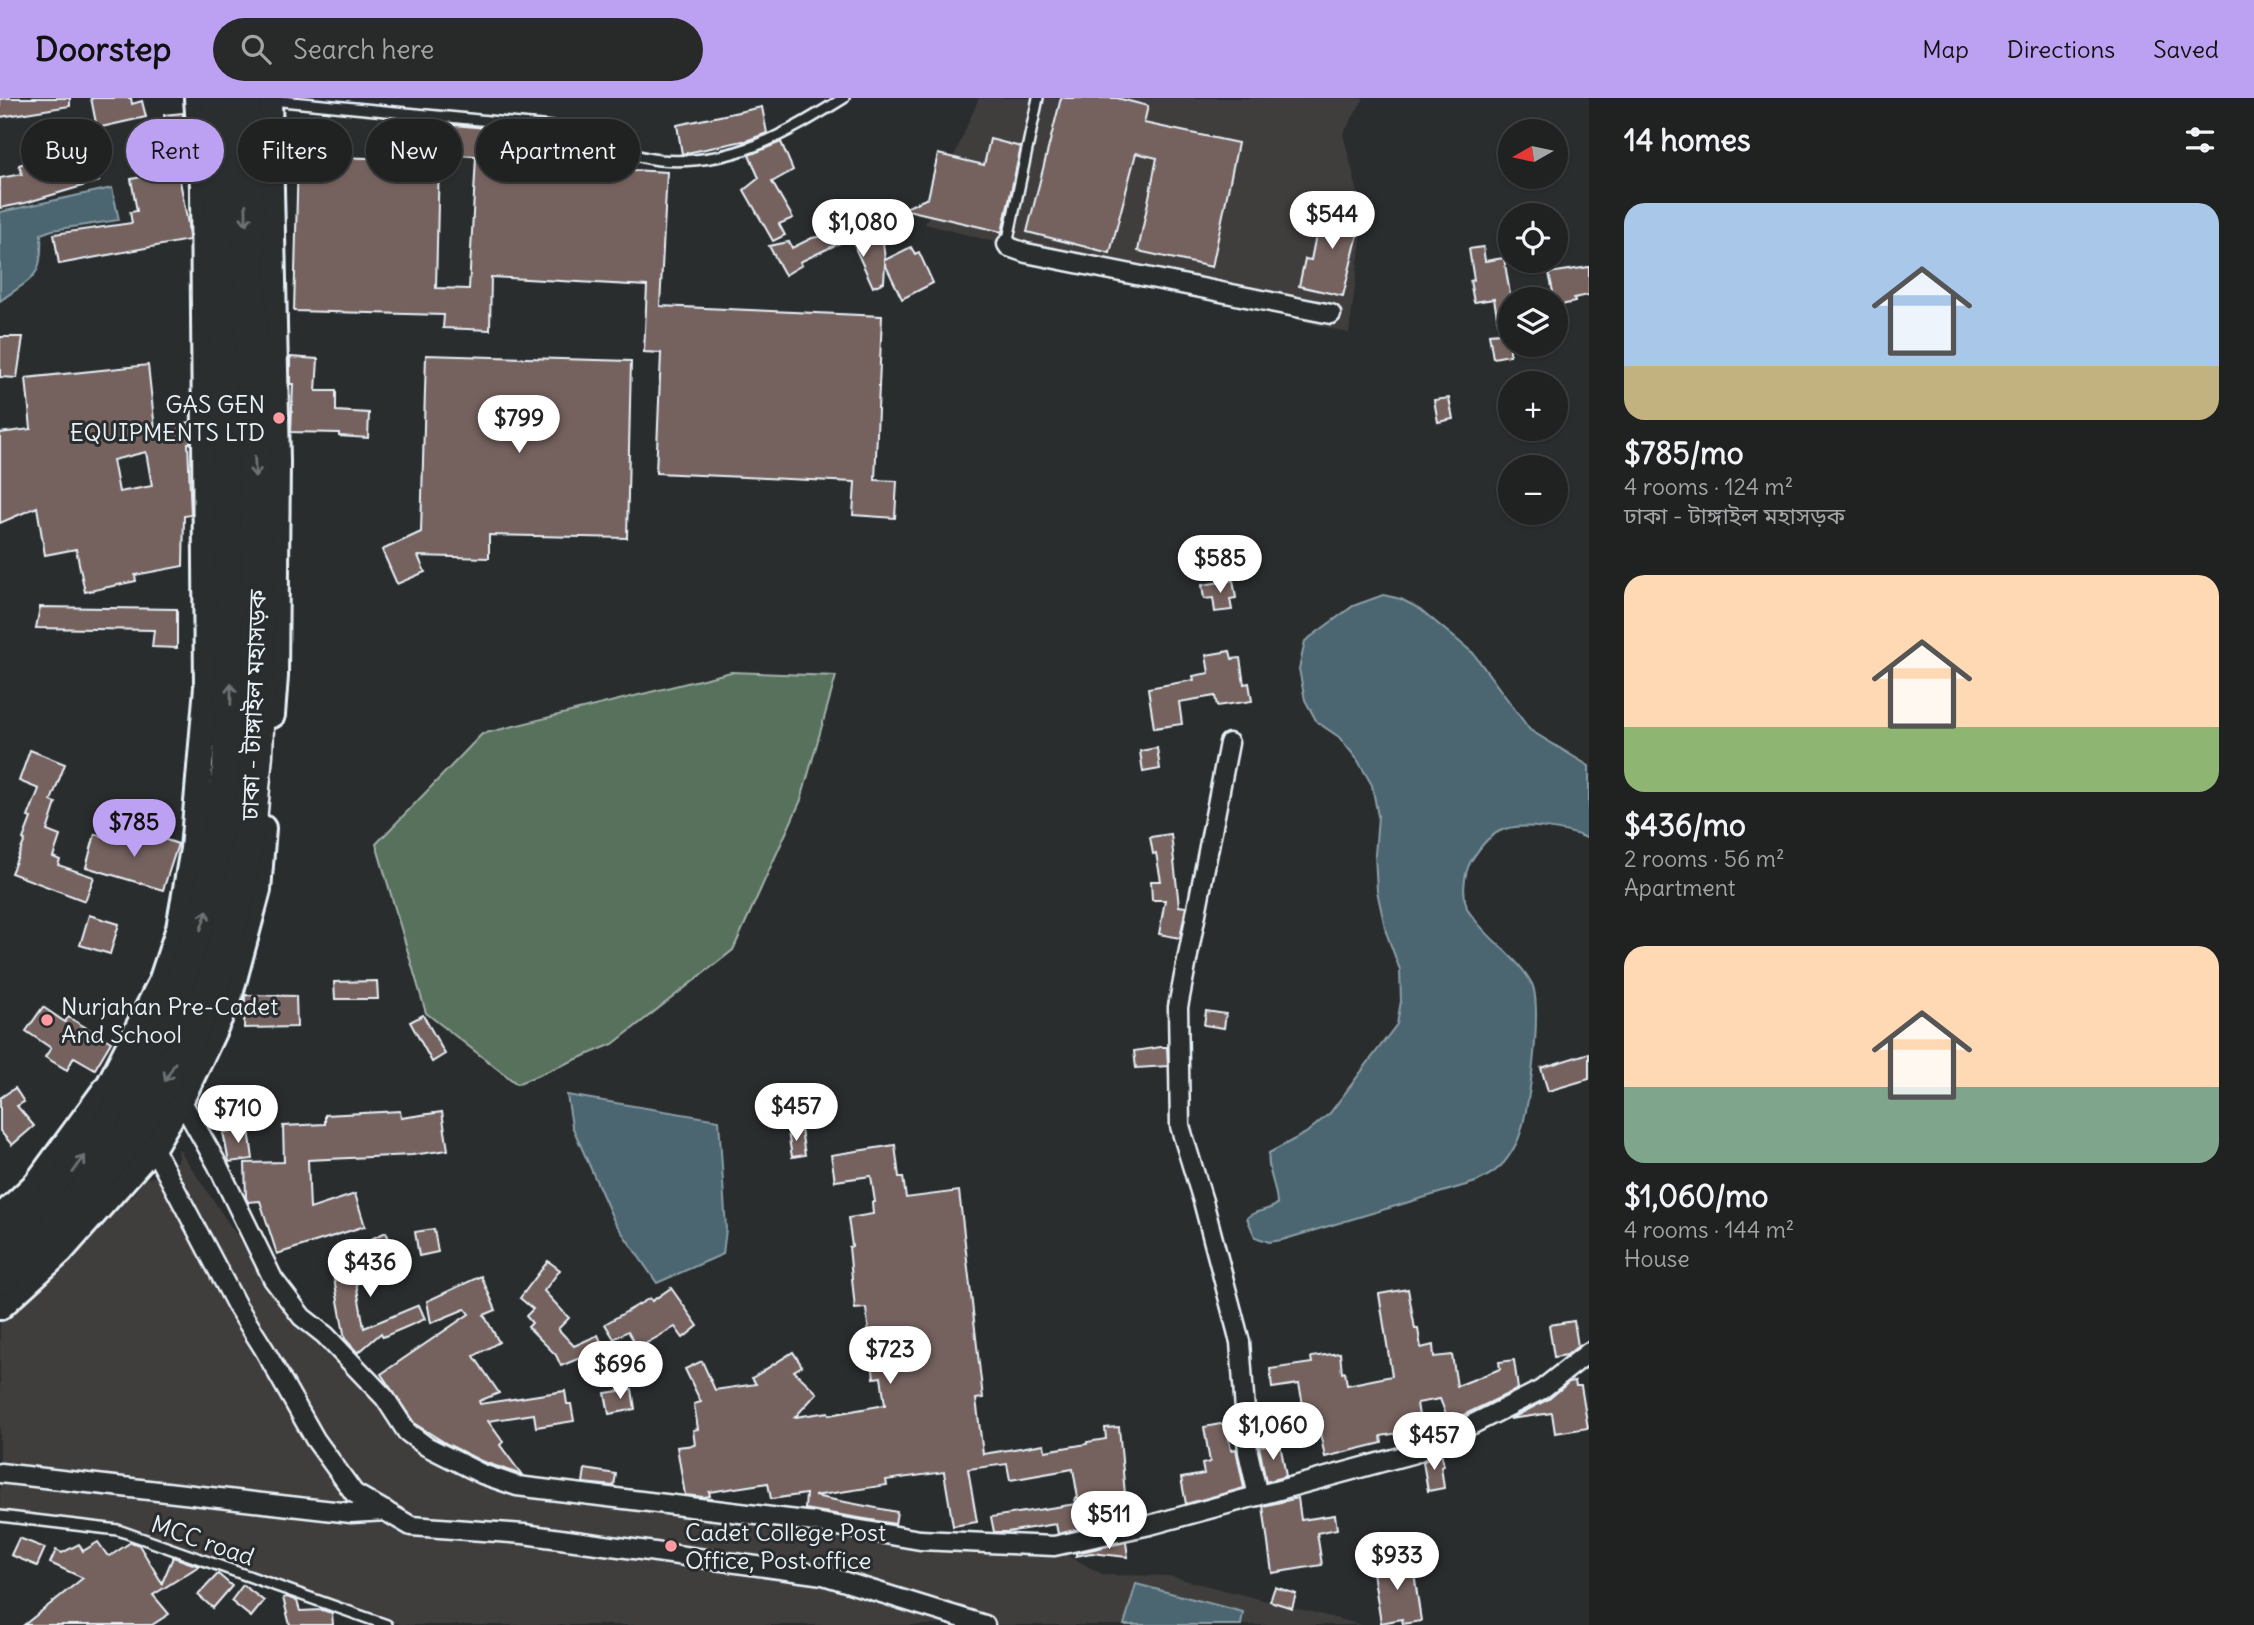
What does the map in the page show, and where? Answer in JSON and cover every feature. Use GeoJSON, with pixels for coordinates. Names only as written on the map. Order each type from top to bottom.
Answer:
{"type":"FeatureCollection","features":[{"type":"Feature","properties":{"kind":"highway","name":"ঢাকা - টাঙ্গাইল মহাসড়ক"},"geometry":{"type":"LineString","coordinates":[[0,1251],[70,1177],[119,1109],[167,1021],[208,908],[229,766],[231,692],[232,558],[218,98]]}},
{"type":"Feature","properties":{"kind":"highway","name":"ঢাকা - টাঙ্গাইল মহাসড়ক"},"geometry":{"type":"LineString","coordinates":[[0,1278],[48,1235],[128,1140],[191,1032],[212,985],[238,900],[254,781],[259,673],[257,543],[261,99]]}},
{"type":"Feature","properties":{"kind":"main road"},"geometry":{"type":"LineString","coordinates":[[0,1218],[36,1184],[110,1083],[161,982],[178,928],[190,862],[207,687],[202,187],[197,98]]}},
{"type":"Feature","properties":{"kind":"main road"},"geometry":{"type":"LineString","coordinates":[[0,1307],[60,1252],[153,1147],[181,1100],[229,998],[258,890],[275,676],[277,461],[261,99]]}},
{"type":"Feature","properties":{"kind":"street"},"geometry":{"type":"LineString","coordinates":[[1007,244],[1026,253],[1331,314]]}},
{"type":"Feature","properties":{"kind":"street"},"geometry":{"type":"LineString","coordinates":[[1229,743],[1178,1007],[1180,1126],[1240,1342],[1248,1452],[1258,1496]]}},
{"type":"Feature","properties":{"kind":"street"},"geometry":{"type":"LineString","coordinates":[[181,1100],[217,1164],[273,1279],[302,1317],[325,1335],[384,1398],[407,1433],[426,1446],[482,1474],[517,1486],[814,1522],[920,1540],[1054,1546],[1150,1525],[1415,1453],[1541,1390],[1589,1352]]}},
{"type":"Feature","properties":{"kind":"street"},"geometry":{"type":"LineString","coordinates":[[153,1147],[237,1306],[316,1439],[354,1493],[411,1525],[524,1534],[823,1576],[985,1625]]}},
{"type":"Feature","properties":{"kind":"street"},"geometry":{"type":"LineString","coordinates":[[0,1473],[338,1511],[386,1511]]}},
{"type":"Feature","properties":{"kind":"lane"},"geometry":{"type":"LineString","coordinates":[[261,99],[562,128],[657,160],[702,160],[749,150],[797,127],[844,98]]}},
{"type":"Feature","properties":{"kind":"lane"},"geometry":{"type":"LineString","coordinates":[[1007,244],[1038,98]]}},
{"type":"Feature","properties":{"kind":"lane","name":"MCC road"},"geometry":{"type":"LineString","coordinates":[[0,1516],[118,1530],[387,1625]]}},
{"type":"Feature","properties":{"kind":"shaded area"},"geometry":{"type":"Polygon","coordinates":[[[979,98],[1364,98],[1343,134],[1364,217],[1349,333],[925,224],[979,98]]]}},
{"type":"Feature","properties":{"kind":"shaded area"},"geometry":{"type":"Polygon","coordinates":[[[178,1148],[275,1292],[323,1338],[382,1402],[480,1479],[1054,1548],[1104,1575],[1169,1576],[1362,1625],[402,1625],[119,1527],[0,1512],[0,1320],[56,1270],[126,1196],[132,1197],[144,1179],[165,1174],[179,1159],[178,1148]]]}},
{"type":"Feature","properties":{"kind":"green space"},"geometry":{"type":"Polygon","coordinates":[[[731,672],[836,676],[801,800],[733,950],[613,1044],[517,1084],[426,1013],[376,844],[482,734],[731,672]]]}},
{"type":"Feature","properties":{"kind":"water"},"geometry":{"type":"Polygon","coordinates":[[[112,188],[119,220],[41,234],[40,260],[34,275],[0,301],[0,212],[112,188]]]}},
{"type":"Feature","properties":{"kind":"water"},"geometry":{"type":"Polygon","coordinates":[[[1383,595],[1401,599],[1420,609],[1473,653],[1530,730],[1589,766],[1589,839],[1545,828],[1509,828],[1487,840],[1467,871],[1464,890],[1468,911],[1527,975],[1535,996],[1535,1038],[1526,1111],[1522,1130],[1505,1162],[1490,1175],[1476,1182],[1269,1242],[1255,1237],[1247,1218],[1277,1204],[1269,1153],[1306,1133],[1330,1113],[1397,1024],[1401,1001],[1400,970],[1386,932],[1377,891],[1375,855],[1378,816],[1372,785],[1357,759],[1339,737],[1317,722],[1305,700],[1299,669],[1305,641],[1353,606],[1383,595]]]}},
{"type":"Feature","properties":{"kind":"water"},"geometry":{"type":"Polygon","coordinates":[[[567,1095],[719,1120],[726,1229],[723,1254],[657,1283],[614,1221],[572,1126],[567,1095]]]}},
{"type":"Feature","properties":{"kind":"water"},"geometry":{"type":"Polygon","coordinates":[[[1136,1584],[1243,1612],[1241,1625],[1124,1625],[1136,1584]]]}},
{"type":"Feature","properties":{"kind":"building"},"geometry":{"type":"Polygon","coordinates":[[[70,98],[70,106],[0,117],[0,99],[70,98]]]}},
{"type":"Feature","properties":{"kind":"building"},"geometry":{"type":"Polygon","coordinates":[[[91,98],[131,98],[132,104],[142,101],[146,117],[126,119],[126,121],[112,125],[112,119],[95,119],[91,98]]]}},
{"type":"Feature","properties":{"kind":"building"},"geometry":{"type":"Polygon","coordinates":[[[1061,98],[1117,98],[1148,106],[1144,123],[1238,143],[1212,267],[1138,251],[1157,158],[1136,153],[1110,253],[1027,232],[1061,98]]]}},
{"type":"Feature","properties":{"kind":"building"},"geometry":{"type":"Polygon","coordinates":[[[762,107],[767,133],[743,142],[682,154],[677,125],[762,107]]]}},
{"type":"Feature","properties":{"kind":"building"},"geometry":{"type":"Polygon","coordinates":[[[183,113],[183,119],[164,119],[164,115],[183,113]]]}},
{"type":"Feature","properties":{"kind":"building"},"geometry":{"type":"Polygon","coordinates":[[[462,126],[476,127],[476,156],[462,155],[462,126]]]}},
{"type":"Feature","properties":{"kind":"building"},"geometry":{"type":"Polygon","coordinates":[[[990,139],[1021,147],[1002,232],[903,209],[928,198],[938,154],[984,165],[990,139]]]}},
{"type":"Feature","properties":{"kind":"building"},"geometry":{"type":"Polygon","coordinates":[[[781,142],[793,170],[772,182],[793,218],[779,224],[785,235],[773,241],[744,190],[759,178],[749,155],[781,142]]]}},
{"type":"Feature","properties":{"kind":"building"},"geometry":{"type":"Polygon","coordinates":[[[476,156],[476,182],[640,182],[640,170],[667,172],[660,306],[882,316],[875,480],[897,481],[895,518],[853,515],[855,482],[656,473],[661,353],[644,352],[647,286],[491,277],[490,330],[443,328],[444,315],[294,311],[297,182],[352,182],[352,158],[366,158],[366,182],[438,182],[436,288],[469,289],[476,156]]]}},
{"type":"Feature","properties":{"kind":"building"},"geometry":{"type":"Polygon","coordinates":[[[21,174],[21,182],[96,182],[0,208],[0,178],[21,174]]]}},
{"type":"Feature","properties":{"kind":"building"},"geometry":{"type":"Polygon","coordinates":[[[132,182],[180,182],[189,240],[59,264],[54,234],[132,223],[130,212],[137,211],[132,182]]]}},
{"type":"Feature","properties":{"kind":"building"},"geometry":{"type":"Polygon","coordinates":[[[1322,205],[1363,213],[1343,296],[1299,286],[1305,259],[1311,260],[1322,205]]]}},
{"type":"Feature","properties":{"kind":"building"},"geometry":{"type":"Polygon","coordinates":[[[881,224],[885,260],[911,247],[915,254],[919,252],[933,283],[902,299],[885,264],[884,282],[873,287],[856,250],[854,236],[800,262],[802,265],[785,275],[769,246],[789,242],[792,248],[812,238],[881,224]]]}},
{"type":"Feature","properties":{"kind":"building"},"geometry":{"type":"Polygon","coordinates":[[[1483,247],[1485,261],[1498,259],[1498,273],[1506,273],[1509,287],[1498,287],[1498,322],[1494,299],[1474,302],[1469,249],[1483,247]]]}},
{"type":"Feature","properties":{"kind":"building"},"geometry":{"type":"Polygon","coordinates":[[[1589,267],[1589,295],[1574,298],[1575,302],[1568,303],[1568,287],[1552,287],[1549,273],[1568,273],[1568,270],[1589,267]]]}},
{"type":"Feature","properties":{"kind":"building"},"geometry":{"type":"Polygon","coordinates":[[[1498,333],[1499,357],[1493,358],[1489,334],[1498,333]]]}},
{"type":"Feature","properties":{"kind":"building"},"geometry":{"type":"Polygon","coordinates":[[[0,337],[23,337],[17,378],[0,377],[0,337]]]}},
{"type":"Feature","properties":{"kind":"building"},"geometry":{"type":"Polygon","coordinates":[[[426,355],[631,361],[627,538],[489,535],[489,558],[418,556],[425,572],[397,584],[382,550],[421,532],[426,355]]]}},
{"type":"Feature","properties":{"kind":"building"},"geometry":{"type":"Polygon","coordinates":[[[290,357],[318,359],[316,391],[336,391],[336,411],[369,413],[368,438],[339,436],[339,433],[291,432],[293,384],[290,384],[290,357]]]}},
{"type":"Feature","properties":{"kind":"building"},"geometry":{"type":"Polygon","coordinates":[[[148,365],[155,429],[190,422],[188,443],[191,515],[184,516],[183,566],[135,575],[136,581],[85,592],[76,549],[45,555],[37,507],[0,523],[0,433],[31,429],[26,378],[148,365]],[[146,452],[113,460],[119,492],[152,486],[146,452]]]}},
{"type":"Feature","properties":{"kind":"building"},"geometry":{"type":"Polygon","coordinates":[[[1449,398],[1453,419],[1438,422],[1434,400],[1449,398]]]}},
{"type":"Feature","properties":{"kind":"building"},"geometry":{"type":"Polygon","coordinates":[[[1233,580],[1236,598],[1230,599],[1232,610],[1215,612],[1213,598],[1204,599],[1202,585],[1233,580]]]}},
{"type":"Feature","properties":{"kind":"building"},"geometry":{"type":"Polygon","coordinates":[[[40,607],[177,609],[177,648],[152,647],[154,630],[36,628],[40,607]]]}},
{"type":"Feature","properties":{"kind":"building"},"geometry":{"type":"Polygon","coordinates":[[[1230,651],[1232,659],[1240,658],[1244,684],[1249,683],[1252,701],[1217,706],[1215,696],[1179,702],[1182,724],[1154,728],[1148,688],[1194,680],[1193,676],[1209,673],[1206,655],[1230,651]]]}},
{"type":"Feature","properties":{"kind":"building"},"geometry":{"type":"Polygon","coordinates":[[[1157,748],[1160,769],[1143,772],[1140,751],[1157,748]]]}},
{"type":"Feature","properties":{"kind":"building"},"geometry":{"type":"Polygon","coordinates":[[[30,750],[65,764],[51,801],[56,803],[47,831],[60,836],[53,857],[60,860],[58,865],[94,877],[85,901],[11,873],[25,840],[23,839],[31,818],[28,817],[39,789],[19,781],[30,750]]]}},
{"type":"Feature","properties":{"kind":"building"},"geometry":{"type":"Polygon","coordinates":[[[143,832],[178,844],[163,890],[86,867],[95,834],[139,845],[143,832]]]}},
{"type":"Feature","properties":{"kind":"building"},"geometry":{"type":"Polygon","coordinates":[[[1171,834],[1179,906],[1186,907],[1180,938],[1159,934],[1165,900],[1152,900],[1151,881],[1161,881],[1150,837],[1171,834]]]}},
{"type":"Feature","properties":{"kind":"building"},"geometry":{"type":"Polygon","coordinates":[[[89,915],[119,924],[110,954],[80,945],[89,915]]]}},
{"type":"Feature","properties":{"kind":"building"},"geometry":{"type":"Polygon","coordinates":[[[377,981],[378,999],[335,999],[334,982],[377,981]]]}},
{"type":"Feature","properties":{"kind":"building"},"geometry":{"type":"Polygon","coordinates":[[[245,995],[296,996],[297,1027],[244,1028],[245,995]]]}},
{"type":"Feature","properties":{"kind":"building"},"geometry":{"type":"Polygon","coordinates":[[[43,1007],[65,1022],[68,1017],[111,1042],[95,1069],[74,1057],[67,1070],[45,1057],[51,1048],[26,1031],[43,1007]]]}},
{"type":"Feature","properties":{"kind":"building"},"geometry":{"type":"Polygon","coordinates":[[[1206,1011],[1226,1014],[1224,1028],[1204,1025],[1206,1011]]]}},
{"type":"Feature","properties":{"kind":"building"},"geometry":{"type":"Polygon","coordinates":[[[423,1015],[445,1054],[432,1062],[410,1022],[423,1015]]]}},
{"type":"Feature","properties":{"kind":"building"},"geometry":{"type":"Polygon","coordinates":[[[1167,1047],[1168,1066],[1136,1068],[1134,1051],[1167,1047]]]}},
{"type":"Feature","properties":{"kind":"building"},"geometry":{"type":"Polygon","coordinates":[[[1589,1053],[1589,1079],[1548,1091],[1541,1068],[1589,1053]]]}},
{"type":"Feature","properties":{"kind":"building"},"geometry":{"type":"Polygon","coordinates":[[[15,1088],[24,1102],[17,1106],[34,1126],[12,1145],[0,1131],[0,1098],[15,1088]]]}},
{"type":"Feature","properties":{"kind":"building"},"geometry":{"type":"Polygon","coordinates":[[[400,1111],[401,1118],[442,1112],[448,1150],[412,1155],[308,1160],[310,1209],[355,1194],[365,1226],[277,1254],[260,1201],[248,1202],[246,1198],[245,1163],[284,1162],[283,1126],[325,1124],[325,1115],[400,1111]]]}},
{"type":"Feature","properties":{"kind":"building"},"geometry":{"type":"Polygon","coordinates":[[[249,1129],[253,1159],[229,1162],[223,1132],[249,1129]]]}},
{"type":"Feature","properties":{"kind":"building"},"geometry":{"type":"Polygon","coordinates":[[[801,1130],[805,1155],[792,1157],[788,1132],[801,1130]]]}},
{"type":"Feature","properties":{"kind":"building"},"geometry":{"type":"Polygon","coordinates":[[[895,1145],[899,1177],[903,1177],[906,1198],[959,1191],[983,1398],[976,1399],[983,1454],[1044,1444],[1045,1451],[1087,1444],[1106,1439],[1105,1428],[1119,1427],[1125,1494],[1120,1494],[1123,1515],[1090,1520],[1091,1526],[1058,1534],[1056,1524],[994,1532],[991,1517],[1076,1504],[1075,1498],[1078,1498],[1073,1469],[1010,1480],[1007,1464],[968,1469],[977,1522],[953,1526],[944,1472],[886,1480],[887,1485],[814,1496],[897,1512],[895,1524],[805,1509],[806,1494],[771,1499],[768,1483],[709,1492],[710,1496],[704,1497],[685,1495],[677,1447],[695,1445],[693,1430],[698,1429],[694,1404],[701,1402],[685,1369],[702,1361],[715,1390],[756,1384],[752,1378],[793,1352],[802,1366],[794,1371],[817,1393],[795,1417],[828,1412],[829,1415],[885,1405],[881,1377],[874,1378],[866,1308],[855,1309],[849,1247],[852,1246],[848,1218],[873,1214],[872,1202],[875,1202],[871,1176],[835,1181],[831,1155],[895,1145]]]}},
{"type":"Feature","properties":{"kind":"building"},"geometry":{"type":"Polygon","coordinates":[[[434,1229],[438,1252],[419,1256],[415,1232],[434,1229]]]}},
{"type":"Feature","properties":{"kind":"building"},"geometry":{"type":"Polygon","coordinates":[[[386,1232],[398,1259],[404,1258],[406,1263],[368,1281],[356,1283],[364,1328],[419,1305],[425,1319],[383,1337],[381,1333],[358,1353],[345,1339],[333,1273],[382,1263],[371,1239],[386,1232]]]}},
{"type":"Feature","properties":{"kind":"building"},"geometry":{"type":"Polygon","coordinates":[[[548,1261],[560,1270],[544,1291],[569,1318],[558,1329],[574,1346],[598,1335],[604,1348],[561,1366],[556,1355],[528,1327],[532,1323],[526,1316],[533,1309],[520,1298],[548,1261]]]}},
{"type":"Feature","properties":{"kind":"building"},"geometry":{"type":"Polygon","coordinates":[[[481,1276],[496,1310],[484,1315],[499,1342],[474,1356],[499,1393],[479,1401],[480,1404],[565,1391],[567,1404],[571,1404],[574,1421],[536,1427],[534,1414],[488,1421],[503,1442],[500,1445],[522,1475],[481,1461],[415,1424],[381,1374],[469,1314],[465,1309],[431,1323],[427,1301],[481,1276]]]}},
{"type":"Feature","properties":{"kind":"building"},"geometry":{"type":"Polygon","coordinates":[[[671,1288],[698,1326],[683,1338],[675,1327],[638,1348],[628,1331],[614,1339],[605,1324],[650,1298],[652,1301],[671,1288]]]}},
{"type":"Feature","properties":{"kind":"building"},"geometry":{"type":"Polygon","coordinates":[[[1408,1289],[1421,1348],[1433,1345],[1434,1357],[1452,1355],[1457,1386],[1500,1369],[1499,1362],[1514,1360],[1518,1389],[1449,1422],[1440,1399],[1417,1403],[1421,1429],[1381,1436],[1382,1443],[1325,1457],[1319,1428],[1308,1430],[1299,1384],[1272,1388],[1270,1369],[1312,1363],[1311,1357],[1340,1353],[1342,1373],[1345,1372],[1347,1385],[1392,1376],[1379,1294],[1408,1289]]]}},
{"type":"Feature","properties":{"kind":"building"},"geometry":{"type":"Polygon","coordinates":[[[1574,1321],[1578,1346],[1567,1355],[1554,1357],[1549,1325],[1574,1321]]]}},
{"type":"Feature","properties":{"kind":"building"},"geometry":{"type":"Polygon","coordinates":[[[1575,1381],[1576,1386],[1581,1386],[1588,1428],[1555,1433],[1552,1413],[1510,1419],[1549,1399],[1569,1382],[1575,1381]]]}},
{"type":"Feature","properties":{"kind":"building"},"geometry":{"type":"Polygon","coordinates":[[[632,1389],[635,1409],[609,1414],[605,1393],[632,1389]]]}},
{"type":"Feature","properties":{"kind":"building"},"geometry":{"type":"Polygon","coordinates":[[[1226,1423],[1231,1450],[1236,1449],[1244,1488],[1186,1504],[1181,1478],[1204,1474],[1202,1464],[1210,1462],[1204,1427],[1226,1423]]]}},
{"type":"Feature","properties":{"kind":"building"},"geometry":{"type":"Polygon","coordinates":[[[1280,1443],[1286,1476],[1266,1482],[1259,1446],[1280,1443]]]}},
{"type":"Feature","properties":{"kind":"building"},"geometry":{"type":"Polygon","coordinates":[[[1441,1452],[1444,1488],[1428,1491],[1423,1462],[1441,1452]]]}},
{"type":"Feature","properties":{"kind":"building"},"geometry":{"type":"Polygon","coordinates":[[[585,1469],[616,1474],[614,1486],[583,1483],[585,1469]]]}},
{"type":"Feature","properties":{"kind":"building"},"geometry":{"type":"Polygon","coordinates":[[[1298,1498],[1301,1520],[1335,1515],[1337,1529],[1317,1533],[1322,1565],[1272,1573],[1263,1506],[1298,1498]]]}},
{"type":"Feature","properties":{"kind":"building"},"geometry":{"type":"Polygon","coordinates":[[[19,1538],[45,1548],[37,1566],[11,1555],[19,1538]]]}},
{"type":"Feature","properties":{"kind":"building"},"geometry":{"type":"Polygon","coordinates":[[[98,1542],[110,1556],[131,1542],[139,1545],[162,1583],[173,1557],[199,1566],[153,1595],[169,1614],[152,1625],[24,1625],[83,1578],[50,1563],[56,1550],[62,1553],[79,1544],[83,1551],[98,1542]]]}},
{"type":"Feature","properties":{"kind":"building"},"geometry":{"type":"Polygon","coordinates":[[[1126,1542],[1128,1557],[1091,1553],[1076,1556],[1076,1553],[1126,1542]]]}},
{"type":"Feature","properties":{"kind":"building"},"geometry":{"type":"Polygon","coordinates":[[[1412,1559],[1421,1621],[1403,1624],[1402,1619],[1381,1623],[1372,1566],[1412,1559]]]}},
{"type":"Feature","properties":{"kind":"building"},"geometry":{"type":"Polygon","coordinates":[[[218,1574],[232,1586],[213,1608],[198,1595],[218,1574]]]}},
{"type":"Feature","properties":{"kind":"building"},"geometry":{"type":"Polygon","coordinates":[[[243,1585],[264,1601],[251,1617],[231,1601],[243,1585]]]}},
{"type":"Feature","properties":{"kind":"building"},"geometry":{"type":"Polygon","coordinates":[[[1275,1587],[1296,1594],[1292,1608],[1270,1601],[1275,1587]]]}},
{"type":"Feature","properties":{"kind":"building"},"geometry":{"type":"Polygon","coordinates":[[[283,1598],[297,1601],[300,1611],[322,1610],[332,1613],[333,1625],[290,1625],[283,1598]]]}},
{"type":"Feature","properties":{"kind":"place","name":"GAS GEN EQUIPMENTS LTD"},"geometry":{"type":"Point","coordinates":[279,418]}},
{"type":"Feature","properties":{"kind":"place","name":"Nurjahan Pre-Cadet And School"},"geometry":{"type":"Point","coordinates":[47,1020]}},
{"type":"Feature","properties":{"kind":"place","name":"Cadet College Post Office, Post office"},"geometry":{"type":"Point","coordinates":[671,1546]}}]}
